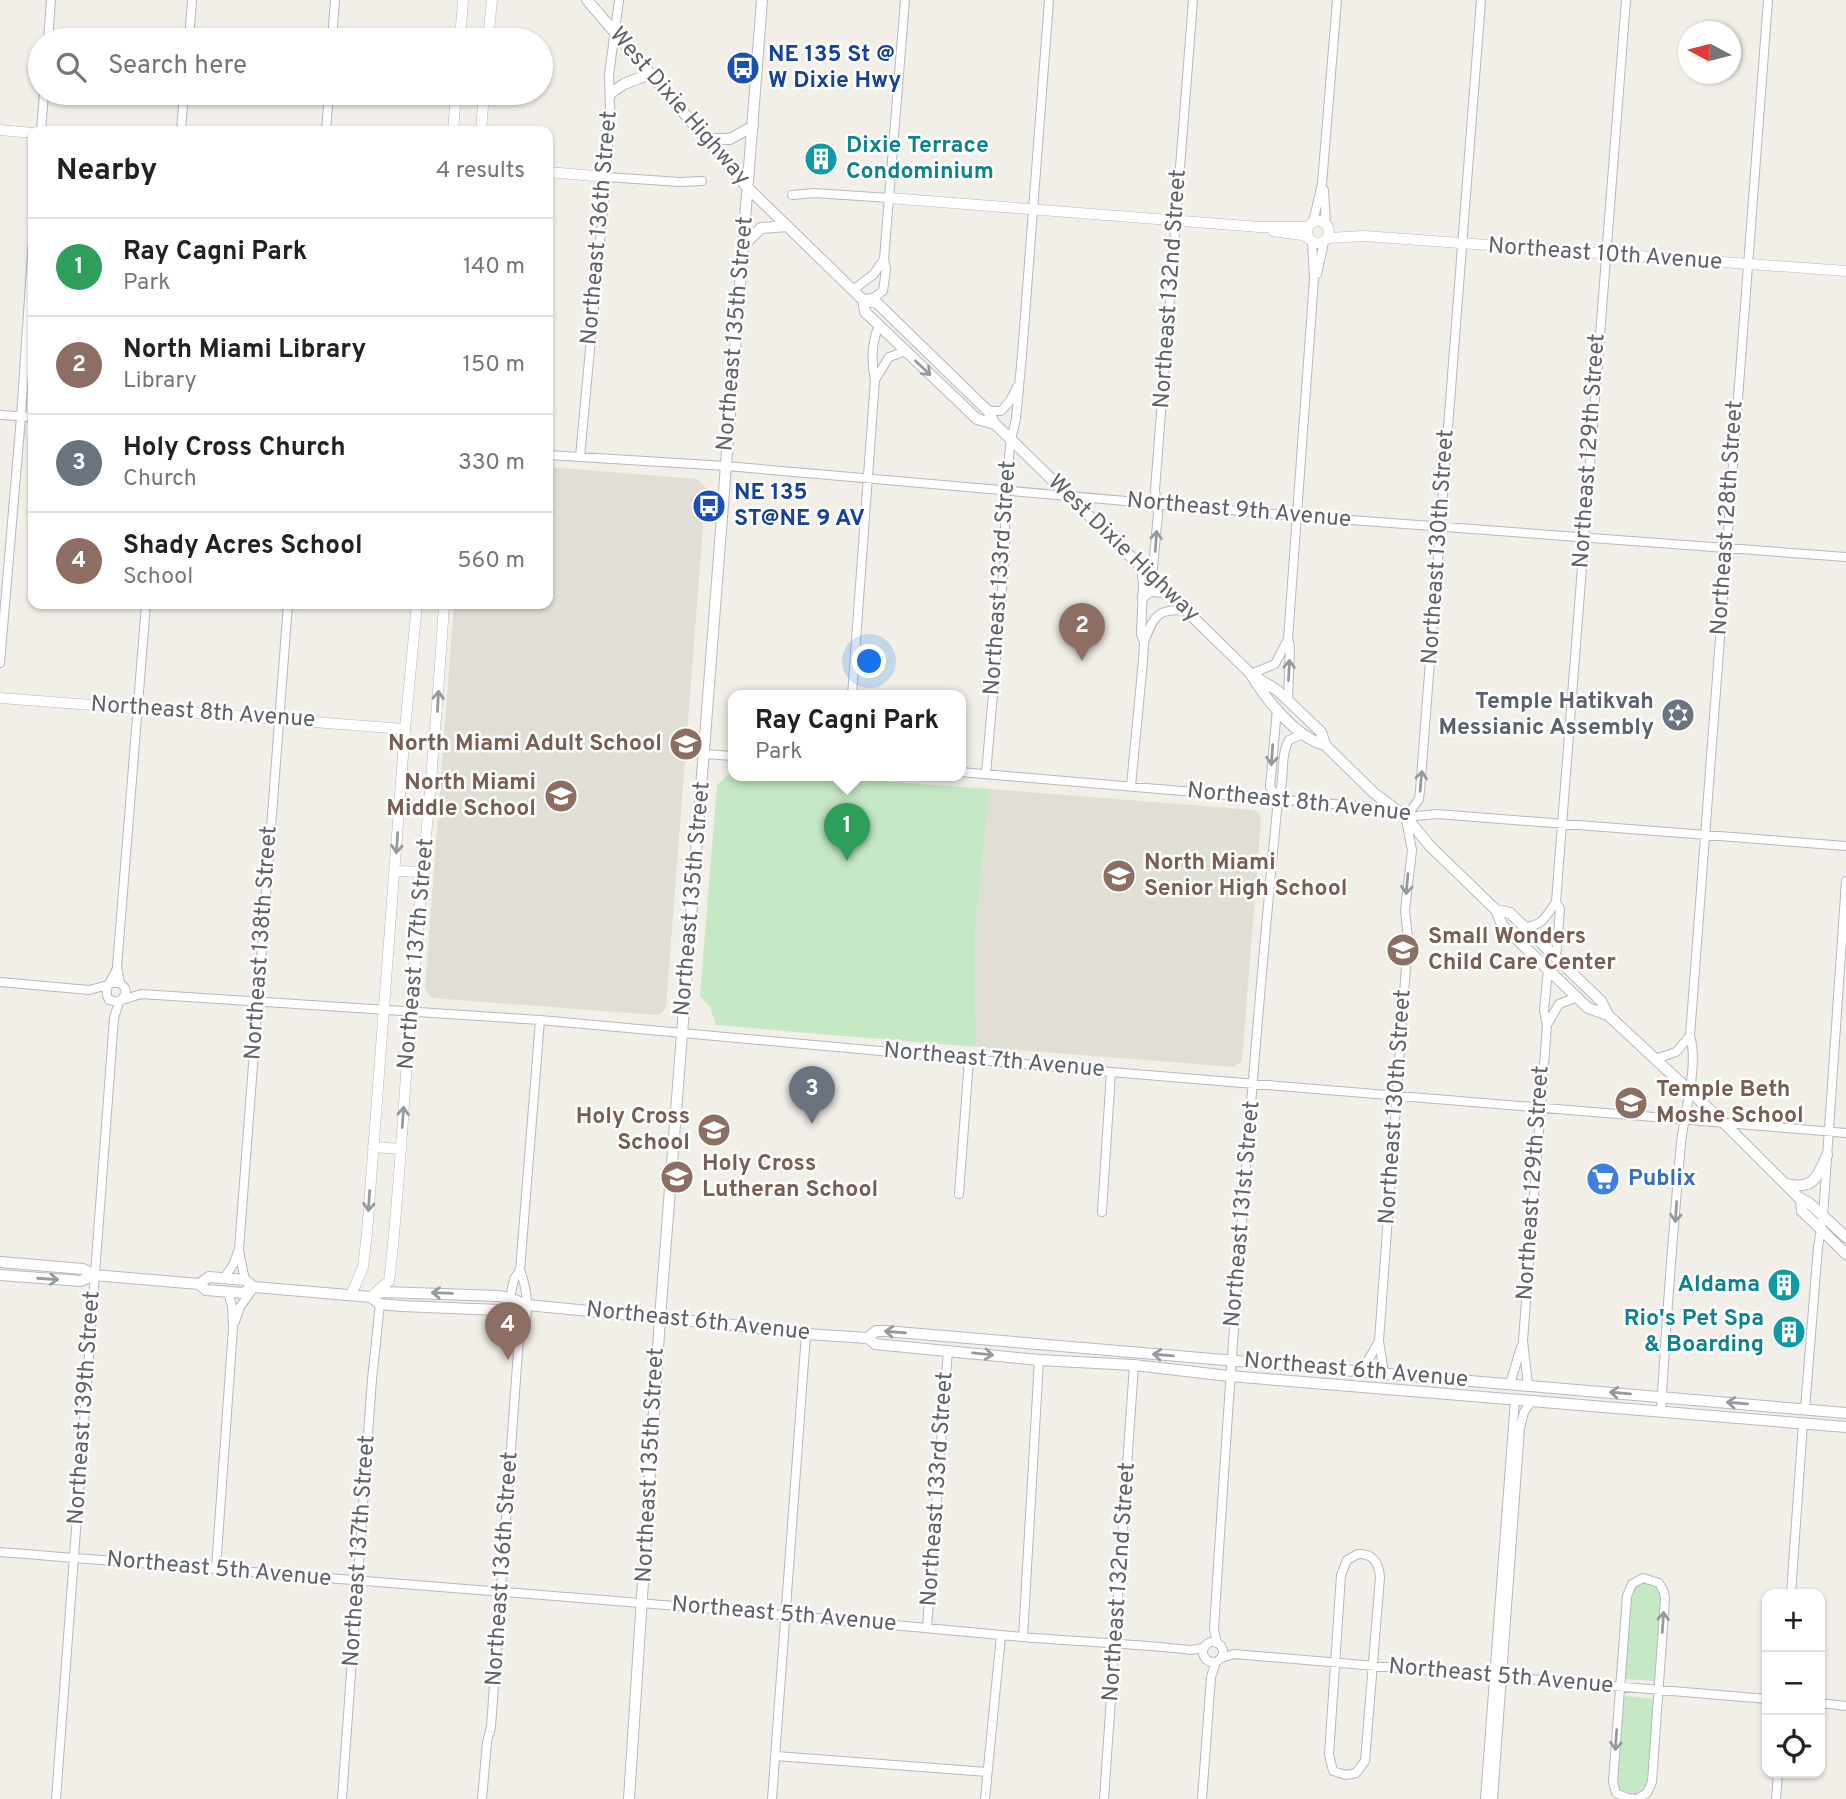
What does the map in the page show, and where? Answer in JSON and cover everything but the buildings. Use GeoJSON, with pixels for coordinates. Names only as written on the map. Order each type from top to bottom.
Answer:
{"type":"FeatureCollection","features":[{"type":"Feature","properties":{"kind":"main road","name":"West Dixie Highway"},"geometry":{"type":"LineString","coordinates":[[587,0],[748,188],[863,300],[866,312],[977,419],[995,424]]}},
{"type":"Feature","properties":{"kind":"main road","name":"Northeast 135th Street"},"geometry":{"type":"LineString","coordinates":[[629,1799],[660,1318],[762,0]]}},
{"type":"Feature","properties":{"kind":"main road"},"geometry":{"type":"LineString","coordinates":[[611,93],[624,84],[650,74]]}},
{"type":"Feature","properties":{"kind":"main road"},"geometry":{"type":"LineString","coordinates":[[705,139],[730,139],[753,126]]}},
{"type":"Feature","properties":{"kind":"main road"},"geometry":{"type":"LineString","coordinates":[[743,246],[761,228],[787,226]]}},
{"type":"Feature","properties":{"kind":"main road","name":"West Dixie Highway"},"geometry":{"type":"LineString","coordinates":[[863,300],[877,303],[988,411],[995,424],[1251,674],[1278,691],[1321,732],[1325,745]]}},
{"type":"Feature","properties":{"kind":"main road"},"geometry":{"type":"LineString","coordinates":[[1143,597],[1150,591],[1168,593]]}},
{"type":"Feature","properties":{"kind":"main road","name":"West Dixie Highway"},"geometry":{"type":"LineString","coordinates":[[1251,674],[1265,698],[1311,741],[1325,745],[1374,793],[1405,817],[1430,846],[1496,910],[1502,925],[1588,1008],[1608,1015]]}},
{"type":"Feature","properties":{"kind":"main road","name":"West Dixie Highway"},"geometry":{"type":"LineString","coordinates":[[1496,910],[1510,913],[1601,1001],[1608,1015],[1801,1199],[1809,1203],[1846,1237]]}},
{"type":"Feature","properties":{"kind":"main road"},"geometry":{"type":"LineString","coordinates":[[1785,1184],[1800,1186],[1811,1182],[1818,1176],[1827,1155]]}},
{"type":"Feature","properties":{"kind":"main road","name":"West Dixie Highway"},"geometry":{"type":"LineString","coordinates":[[1801,1199],[1801,1211],[1846,1254]]}},
{"type":"Feature","properties":{"kind":"main road","name":"Northeast 6th Avenue"},"geometry":{"type":"LineString","coordinates":[[0,1262],[83,1269],[94,1275],[199,1284],[206,1290],[228,1292],[243,1293],[250,1284]]}},
{"type":"Feature","properties":{"kind":"main road","name":"Northeast 6th Avenue"},"geometry":{"type":"LineString","coordinates":[[0,1275],[81,1281],[94,1275]]}},
{"type":"Feature","properties":{"kind":"main road","name":"Northeast 6th Avenue"},"geometry":{"type":"LineString","coordinates":[[199,1284],[209,1277],[223,1278],[375,1300],[513,1309],[527,1306],[868,1338],[875,1344],[1039,1360],[1134,1365],[1230,1376],[1846,1427]]}},
{"type":"Feature","properties":{"kind":"main road","name":"Northeast 6th Avenue"},"geometry":{"type":"LineString","coordinates":[[375,1300],[383,1292],[510,1297],[527,1306]]}},
{"type":"Feature","properties":{"kind":"main road","name":"Northeast 6th Avenue"},"geometry":{"type":"LineString","coordinates":[[868,1338],[877,1331],[1846,1413]]}},
{"type":"Feature","properties":{"kind":"main road"},"geometry":{"type":"LineString","coordinates":[[948,1350],[974,1339]]}},
{"type":"Feature","properties":{"kind":"main road"},"geometry":{"type":"LineString","coordinates":[[1481,1395],[1513,1391],[1528,1385]]}},
{"type":"Feature","properties":{"kind":"main road"},"geometry":{"type":"LineString","coordinates":[[1515,1399],[1554,1388]]}},
{"type":"Feature","properties":{"kind":"main road"},"geometry":{"type":"LineString","coordinates":[[1776,1421],[1805,1409]]}},
{"type":"Feature","properties":{"kind":"street"},"geometry":{"type":"LineString","coordinates":[[49,28],[51,0]]}},
{"type":"Feature","properties":{"kind":"street"},"geometry":{"type":"LineString","coordinates":[[190,28],[192,0]]}},
{"type":"Feature","properties":{"kind":"street"},"geometry":{"type":"LineString","coordinates":[[333,28],[335,0]]}},
{"type":"Feature","properties":{"kind":"street"},"geometry":{"type":"LineString","coordinates":[[461,28],[463,0]]}},
{"type":"Feature","properties":{"kind":"street"},"geometry":{"type":"LineString","coordinates":[[489,28],[492,0]]}},
{"type":"Feature","properties":{"kind":"street","name":"Northeast 136th Street"},"geometry":{"type":"LineString","coordinates":[[580,457],[606,177],[611,93],[609,75],[619,0]]}},
{"type":"Feature","properties":{"kind":"street"},"geometry":{"type":"LineString","coordinates":[[863,300],[873,298],[883,291],[905,0]]}},
{"type":"Feature","properties":{"kind":"street","name":"Northeast 133rd Street"},"geometry":{"type":"LineString","coordinates":[[986,774],[1005,555],[1004,492],[1020,382],[1049,0]]}},
{"type":"Feature","properties":{"kind":"street","name":"Northeast 132nd Street"},"geometry":{"type":"LineString","coordinates":[[1153,578],[1157,504],[1155,489],[1193,0]]}},
{"type":"Feature","properties":{"kind":"street"},"geometry":{"type":"LineString","coordinates":[[1314,279],[1326,233],[1322,184],[1337,0]]}},
{"type":"Feature","properties":{"kind":"street","name":"Northeast 130th Street"},"geometry":{"type":"LineString","coordinates":[[1384,1373],[1379,1341],[1408,939],[1405,910],[1407,875],[1412,850],[1405,817],[1419,799],[1481,0]]}},
{"type":"Feature","properties":{"kind":"street","name":"Northeast 129th Street"},"geometry":{"type":"LineString","coordinates":[[1556,958],[1560,909],[1556,902],[1626,0]]}},
{"type":"Feature","properties":{"kind":"street","name":"Northeast 128th Street"},"geometry":{"type":"LineString","coordinates":[[1661,1412],[1684,1120],[1694,1047],[1690,1037],[1768,0]]}},
{"type":"Feature","properties":{"kind":"street"},"geometry":{"type":"LineString","coordinates":[[41,126],[43,105]]}},
{"type":"Feature","properties":{"kind":"street"},"geometry":{"type":"LineString","coordinates":[[181,126],[183,105]]}},
{"type":"Feature","properties":{"kind":"street"},"geometry":{"type":"LineString","coordinates":[[326,126],[327,105]]}},
{"type":"Feature","properties":{"kind":"street"},"geometry":{"type":"LineString","coordinates":[[453,126],[455,105]]}},
{"type":"Feature","properties":{"kind":"street"},"geometry":{"type":"LineString","coordinates":[[481,126],[483,105]]}},
{"type":"Feature","properties":{"kind":"street"},"geometry":{"type":"LineString","coordinates":[[0,130],[28,133]]}},
{"type":"Feature","properties":{"kind":"street"},"geometry":{"type":"LineString","coordinates":[[553,172],[680,182],[702,181]]}},
{"type":"Feature","properties":{"kind":"street"},"geometry":{"type":"LineString","coordinates":[[1288,700],[1288,639],[1314,279],[1310,225],[1322,184]]}},
{"type":"Feature","properties":{"kind":"street"},"geometry":{"type":"LineString","coordinates":[[792,195],[814,193],[889,198],[1259,227],[1310,225],[1319,221],[1326,233]]}},
{"type":"Feature","properties":{"kind":"street"},"geometry":{"type":"LineString","coordinates":[[1259,227],[1310,240],[1326,233]]}},
{"type":"Feature","properties":{"kind":"street","name":"Northeast 10th Avenue"},"geometry":{"type":"LineString","coordinates":[[1326,233],[1746,266],[1846,271]]}},
{"type":"Feature","properties":{"kind":"street"},"geometry":{"type":"LineString","coordinates":[[853,290],[874,274],[884,259]]}},
{"type":"Feature","properties":{"kind":"street"},"geometry":{"type":"LineString","coordinates":[[0,663],[28,313]]}},
{"type":"Feature","properties":{"kind":"street"},"geometry":{"type":"LineString","coordinates":[[852,690],[875,380],[874,342],[879,325]]}},
{"type":"Feature","properties":{"kind":"street"},"geometry":{"type":"LineString","coordinates":[[875,380],[888,357],[906,351]]}},
{"type":"Feature","properties":{"kind":"street","name":"Northeast 133rd Street"},"geometry":{"type":"LineString","coordinates":[[988,411],[1001,411],[1020,382]]}},
{"type":"Feature","properties":{"kind":"street"},"geometry":{"type":"LineString","coordinates":[[0,415],[28,418]]}},
{"type":"Feature","properties":{"kind":"street","name":"Northeast 9th Avenue"},"geometry":{"type":"LineString","coordinates":[[553,454],[726,466],[1297,516],[1846,557]]}},
{"type":"Feature","properties":{"kind":"street"},"geometry":{"type":"LineString","coordinates":[[1131,786],[1143,642],[1140,566]]}},
{"type":"Feature","properties":{"kind":"street"},"geometry":{"type":"LineString","coordinates":[[0,982],[89,990],[116,984],[146,609]]}},
{"type":"Feature","properties":{"kind":"street","name":"Northeast 138th Street"},"geometry":{"type":"LineString","coordinates":[[223,1278],[233,1265],[239,1248],[288,609]]}},
{"type":"Feature","properties":{"kind":"street","name":"Northeast 137th Street"},"geometry":{"type":"LineString","coordinates":[[351,1295],[363,1267],[417,609]]}},
{"type":"Feature","properties":{"kind":"street","name":"Northeast 137th Street"},"geometry":{"type":"LineString","coordinates":[[342,1799],[359,1581],[375,1300],[389,1281],[395,1234],[410,1013],[436,731],[444,609]]}},
{"type":"Feature","properties":{"kind":"street"},"geometry":{"type":"LineString","coordinates":[[1143,642],[1156,616],[1170,611],[1187,611]]}},
{"type":"Feature","properties":{"kind":"street"},"geometry":{"type":"LineString","coordinates":[[1251,674],[1275,664],[1288,639]]}},
{"type":"Feature","properties":{"kind":"street","name":"Northeast 8th Avenue"},"geometry":{"type":"LineString","coordinates":[[0,698],[405,729]]}},
{"type":"Feature","properties":{"kind":"street","name":"Northeast 131st Street"},"geometry":{"type":"LineString","coordinates":[[1277,709],[1270,787],[1278,799]]}},
{"type":"Feature","properties":{"kind":"street","name":"Northeast 131st Street"},"geometry":{"type":"LineString","coordinates":[[1205,1652],[1214,1630],[1231,1361],[1278,799],[1282,790],[1286,745],[1289,740],[1303,734]]}},
{"type":"Feature","properties":{"kind":"street"},"geometry":{"type":"LineString","coordinates":[[705,754],[728,756]]}},
{"type":"Feature","properties":{"kind":"street","name":"Northeast 8th Avenue"},"geometry":{"type":"LineString","coordinates":[[966,772],[1368,807],[1405,817],[1437,814],[1846,846]]}},
{"type":"Feature","properties":{"kind":"street"},"geometry":{"type":"LineString","coordinates":[[395,871],[424,872]]}},
{"type":"Feature","properties":{"kind":"street"},"geometry":{"type":"LineString","coordinates":[[1805,1409],[1823,1216],[1846,881]]}},
{"type":"Feature","properties":{"kind":"street"},"geometry":{"type":"LineString","coordinates":[[1524,927],[1543,921],[1556,902]]}},
{"type":"Feature","properties":{"kind":"street","name":"Northeast 129th Street"},"geometry":{"type":"LineString","coordinates":[[1510,1384],[1522,1341],[1547,1025],[1544,1012],[1548,969]]}},
{"type":"Feature","properties":{"kind":"street","name":"Northeast 7th Avenue"},"geometry":{"type":"LineString","coordinates":[[116,984],[141,994],[540,1020],[1111,1072],[1846,1133]]}},
{"type":"Feature","properties":{"kind":"street","name":"Northeast 139th Street"},"geometry":{"type":"LineString","coordinates":[[56,1799],[114,1018],[126,991],[116,984],[106,991],[114,1018]]}},
{"type":"Feature","properties":{"kind":"street"},"geometry":{"type":"LineString","coordinates":[[89,990],[108,999],[121,1001]]}},
{"type":"Feature","properties":{"kind":"street","name":"Northeast 7th Avenue"},"geometry":{"type":"LineString","coordinates":[[121,1001],[141,994]]}},
{"type":"Feature","properties":{"kind":"street"},"geometry":{"type":"LineString","coordinates":[[1547,1025],[1559,1004],[1578,997]]}},
{"type":"Feature","properties":{"kind":"street","name":"Northeast 136th Street"},"geometry":{"type":"LineString","coordinates":[[482,1799],[487,1742],[491,1727],[519,1337],[527,1306],[520,1270],[540,1020]]}},
{"type":"Feature","properties":{"kind":"street"},"geometry":{"type":"LineString","coordinates":[[1655,1059],[1676,1052],[1690,1037]]}},
{"type":"Feature","properties":{"kind":"street"},"geometry":{"type":"LineString","coordinates":[[959,1194],[969,1059]]}},
{"type":"Feature","properties":{"kind":"street"},"geometry":{"type":"LineString","coordinates":[[1102,1212],[1111,1072]]}},
{"type":"Feature","properties":{"kind":"street"},"geometry":{"type":"LineString","coordinates":[[373,1147],[401,1149]]}},
{"type":"Feature","properties":{"kind":"street"},"geometry":{"type":"LineString","coordinates":[[233,1328],[250,1284],[242,1271],[239,1248]]}},
{"type":"Feature","properties":{"kind":"street","name":"Northeast 136th Street"},"geometry":{"type":"LineString","coordinates":[[510,1297],[514,1279],[520,1270]]}},
{"type":"Feature","properties":{"kind":"street"},"geometry":{"type":"LineString","coordinates":[[216,1568],[233,1328],[233,1307],[228,1292]]}},
{"type":"Feature","properties":{"kind":"street","name":"Northeast 136th Street"},"geometry":{"type":"LineString","coordinates":[[513,1309],[513,1329],[519,1337]]}},
{"type":"Feature","properties":{"kind":"street"},"geometry":{"type":"LineString","coordinates":[[772,1799],[806,1334]]}},
{"type":"Feature","properties":{"kind":"street","name":"Northeast 130th Street"},"geometry":{"type":"LineString","coordinates":[[1362,1371],[1379,1341]]}},
{"type":"Feature","properties":{"kind":"street","name":"Northeast 129th Street"},"geometry":{"type":"LineString","coordinates":[[1522,1341],[1528,1385]]}},
{"type":"Feature","properties":{"kind":"street","name":"Northeast 133rd Street"},"geometry":{"type":"LineString","coordinates":[[927,1627],[948,1350]]}},
{"type":"Feature","properties":{"kind":"street"},"geometry":{"type":"LineString","coordinates":[[1023,1637],[1039,1360]]}},
{"type":"Feature","properties":{"kind":"street","name":"Northeast 132nd Street"},"geometry":{"type":"LineString","coordinates":[[1104,1799],[1134,1365]]}},
{"type":"Feature","properties":{"kind":"street"},"geometry":{"type":"LineString","coordinates":[[1493,1799],[1515,1399]]}},
{"type":"Feature","properties":{"kind":"street"},"geometry":{"type":"LineString","coordinates":[[1485,1799],[1520,1428],[1524,1412],[1532,1400]]}},
{"type":"Feature","properties":{"kind":"street"},"geometry":{"type":"LineString","coordinates":[[1791,1589],[1803,1423]]}},
{"type":"Feature","properties":{"kind":"street","name":"Northeast 5th Avenue"},"geometry":{"type":"LineString","coordinates":[[0,1552],[501,1591],[1023,1637],[1116,1642],[1205,1652]]}},
{"type":"Feature","properties":{"kind":"street"},"geometry":{"type":"LineString","coordinates":[[1363,1554],[1375,1559],[1379,1569],[1372,1666],[1365,1761],[1356,1773],[1346,1775],[1333,1770],[1329,1762],[1334,1663],[1342,1569],[1350,1557],[1363,1554]]}},
{"type":"Feature","properties":{"kind":"street"},"geometry":{"type":"LineString","coordinates":[[1650,1579],[1659,1583],[1664,1592],[1658,1690],[1650,1788],[1643,1797],[1636,1799],[1621,1796],[1614,1788],[1620,1687],[1629,1590],[1637,1580],[1650,1579]]}},
{"type":"Feature","properties":{"kind":"street","name":"Northeast 131st Street"},"geometry":{"type":"LineString","coordinates":[[1214,1630],[1220,1646],[1219,1660]]}},
{"type":"Feature","properties":{"kind":"street"},"geometry":{"type":"LineString","coordinates":[[985,1799],[1001,1635]]}},
{"type":"Feature","properties":{"kind":"street"},"geometry":{"type":"LineString","coordinates":[[1205,1652],[1220,1646]]}},
{"type":"Feature","properties":{"kind":"street","name":"Northeast 5th Avenue"},"geometry":{"type":"LineString","coordinates":[[1220,1646],[1234,1654],[1762,1699]]}},
{"type":"Feature","properties":{"kind":"street"},"geometry":{"type":"LineString","coordinates":[[1205,1652],[1219,1660],[1211,1677]]}},
{"type":"Feature","properties":{"kind":"street"},"geometry":{"type":"LineString","coordinates":[[1202,1799],[1211,1677],[1205,1652]]}},
{"type":"Feature","properties":{"kind":"street","name":"Northeast 5th Avenue"},"geometry":{"type":"LineString","coordinates":[[1219,1660],[1234,1654]]}},
{"type":"Feature","properties":{"kind":"street"},"geometry":{"type":"LineString","coordinates":[[1825,1704],[1846,1706]]}},
{"type":"Feature","properties":{"kind":"street"},"geometry":{"type":"LineString","coordinates":[[776,1756],[987,1772]]}},
{"type":"Feature","properties":{"kind":"street"},"geometry":{"type":"LineString","coordinates":[[1776,1799],[1778,1778]]}},
{"type":"Feature","properties":{"kind":"shaded area","name":"North Miami Middle School"},"geometry":{"type":"Polygon","coordinates":[[[553,467],[697,479],[706,488],[666,1007],[662,1013],[656,1015],[431,998],[425,988],[454,609],[553,609],[553,467]]]}},
{"type":"Feature","properties":{"kind":"shaded area","name":"North Miami Senior High School"},"geometry":{"type":"Polygon","coordinates":[[[990,789],[1253,810],[1259,813],[1261,820],[1242,1061],[1235,1067],[976,1047],[975,933],[990,789]]]}},
{"type":"Feature","properties":{"kind":"green space"},"geometry":{"type":"Polygon","coordinates":[[[728,775],[728,781],[879,781],[990,789],[975,933],[976,1047],[716,1025],[710,1007],[700,996],[717,785],[728,775]]]}},
{"type":"Feature","properties":{"kind":"green space"},"geometry":{"type":"Polygon","coordinates":[[[1648,1582],[1656,1586],[1662,1600],[1655,1678],[1654,1681],[1626,1679],[1624,1672],[1631,1593],[1636,1586],[1648,1582]]]}},
{"type":"Feature","properties":{"kind":"green space"},"geometry":{"type":"Polygon","coordinates":[[[1624,1696],[1654,1699],[1648,1785],[1645,1793],[1632,1796],[1618,1790],[1616,1782],[1624,1696]]]}},
{"type":"Feature","properties":{"kind":"place","name":"NE 135 St @ W Dixie Hwy"},"geometry":{"type":"Point","coordinates":[743,68]}},
{"type":"Feature","properties":{"kind":"place","name":"Dixie Terrace Condominium"},"geometry":{"type":"Point","coordinates":[821,159]}},
{"type":"Feature","properties":{"kind":"place","name":"NE 135 ST@NE 9 AV"},"geometry":{"type":"Point","coordinates":[709,506]}},
{"type":"Feature","properties":{"kind":"place","name":"North Miami Library"},"geometry":{"type":"Point","coordinates":[1082,661]}},
{"type":"Feature","properties":{"kind":"place","name":"Temple Hatikvah Messianic Assembly"},"geometry":{"type":"Point","coordinates":[1678,715]}},
{"type":"Feature","properties":{"kind":"place","name":"North Miami Adult School"},"geometry":{"type":"Point","coordinates":[686,744]}},
{"type":"Feature","properties":{"kind":"place","name":"North Miami Middle School"},"geometry":{"type":"Point","coordinates":[561,796]}},
{"type":"Feature","properties":{"kind":"place","name":"Ray Cagni Park"},"geometry":{"type":"Point","coordinates":[847,861]}},
{"type":"Feature","properties":{"kind":"place","name":"North Miami Senior High School"},"geometry":{"type":"Point","coordinates":[1119,876]}},
{"type":"Feature","properties":{"kind":"place","name":"Small Wonders Child Care Center"},"geometry":{"type":"Point","coordinates":[1403,950]}},
{"type":"Feature","properties":{"kind":"place","name":"Temple Beth Moshe School"},"geometry":{"type":"Point","coordinates":[1631,1103]}},
{"type":"Feature","properties":{"kind":"place","name":"Holy Cross Church"},"geometry":{"type":"Point","coordinates":[812,1124]}},
{"type":"Feature","properties":{"kind":"place","name":"Holy Cross School"},"geometry":{"type":"Point","coordinates":[714,1130]}},
{"type":"Feature","properties":{"kind":"place","name":"Holy Cross Lutheran School"},"geometry":{"type":"Point","coordinates":[677,1177]}},
{"type":"Feature","properties":{"kind":"place","name":"Publix"},"geometry":{"type":"Point","coordinates":[1603,1179]}},
{"type":"Feature","properties":{"kind":"place","name":"Aldama"},"geometry":{"type":"Point","coordinates":[1784,1285]}},
{"type":"Feature","properties":{"kind":"place","name":"Rio's Pet Spa & Boarding"},"geometry":{"type":"Point","coordinates":[1789,1332]}},
{"type":"Feature","properties":{"kind":"place","name":"Shady Acres School"},"geometry":{"type":"Point","coordinates":[508,1360]}}]}
